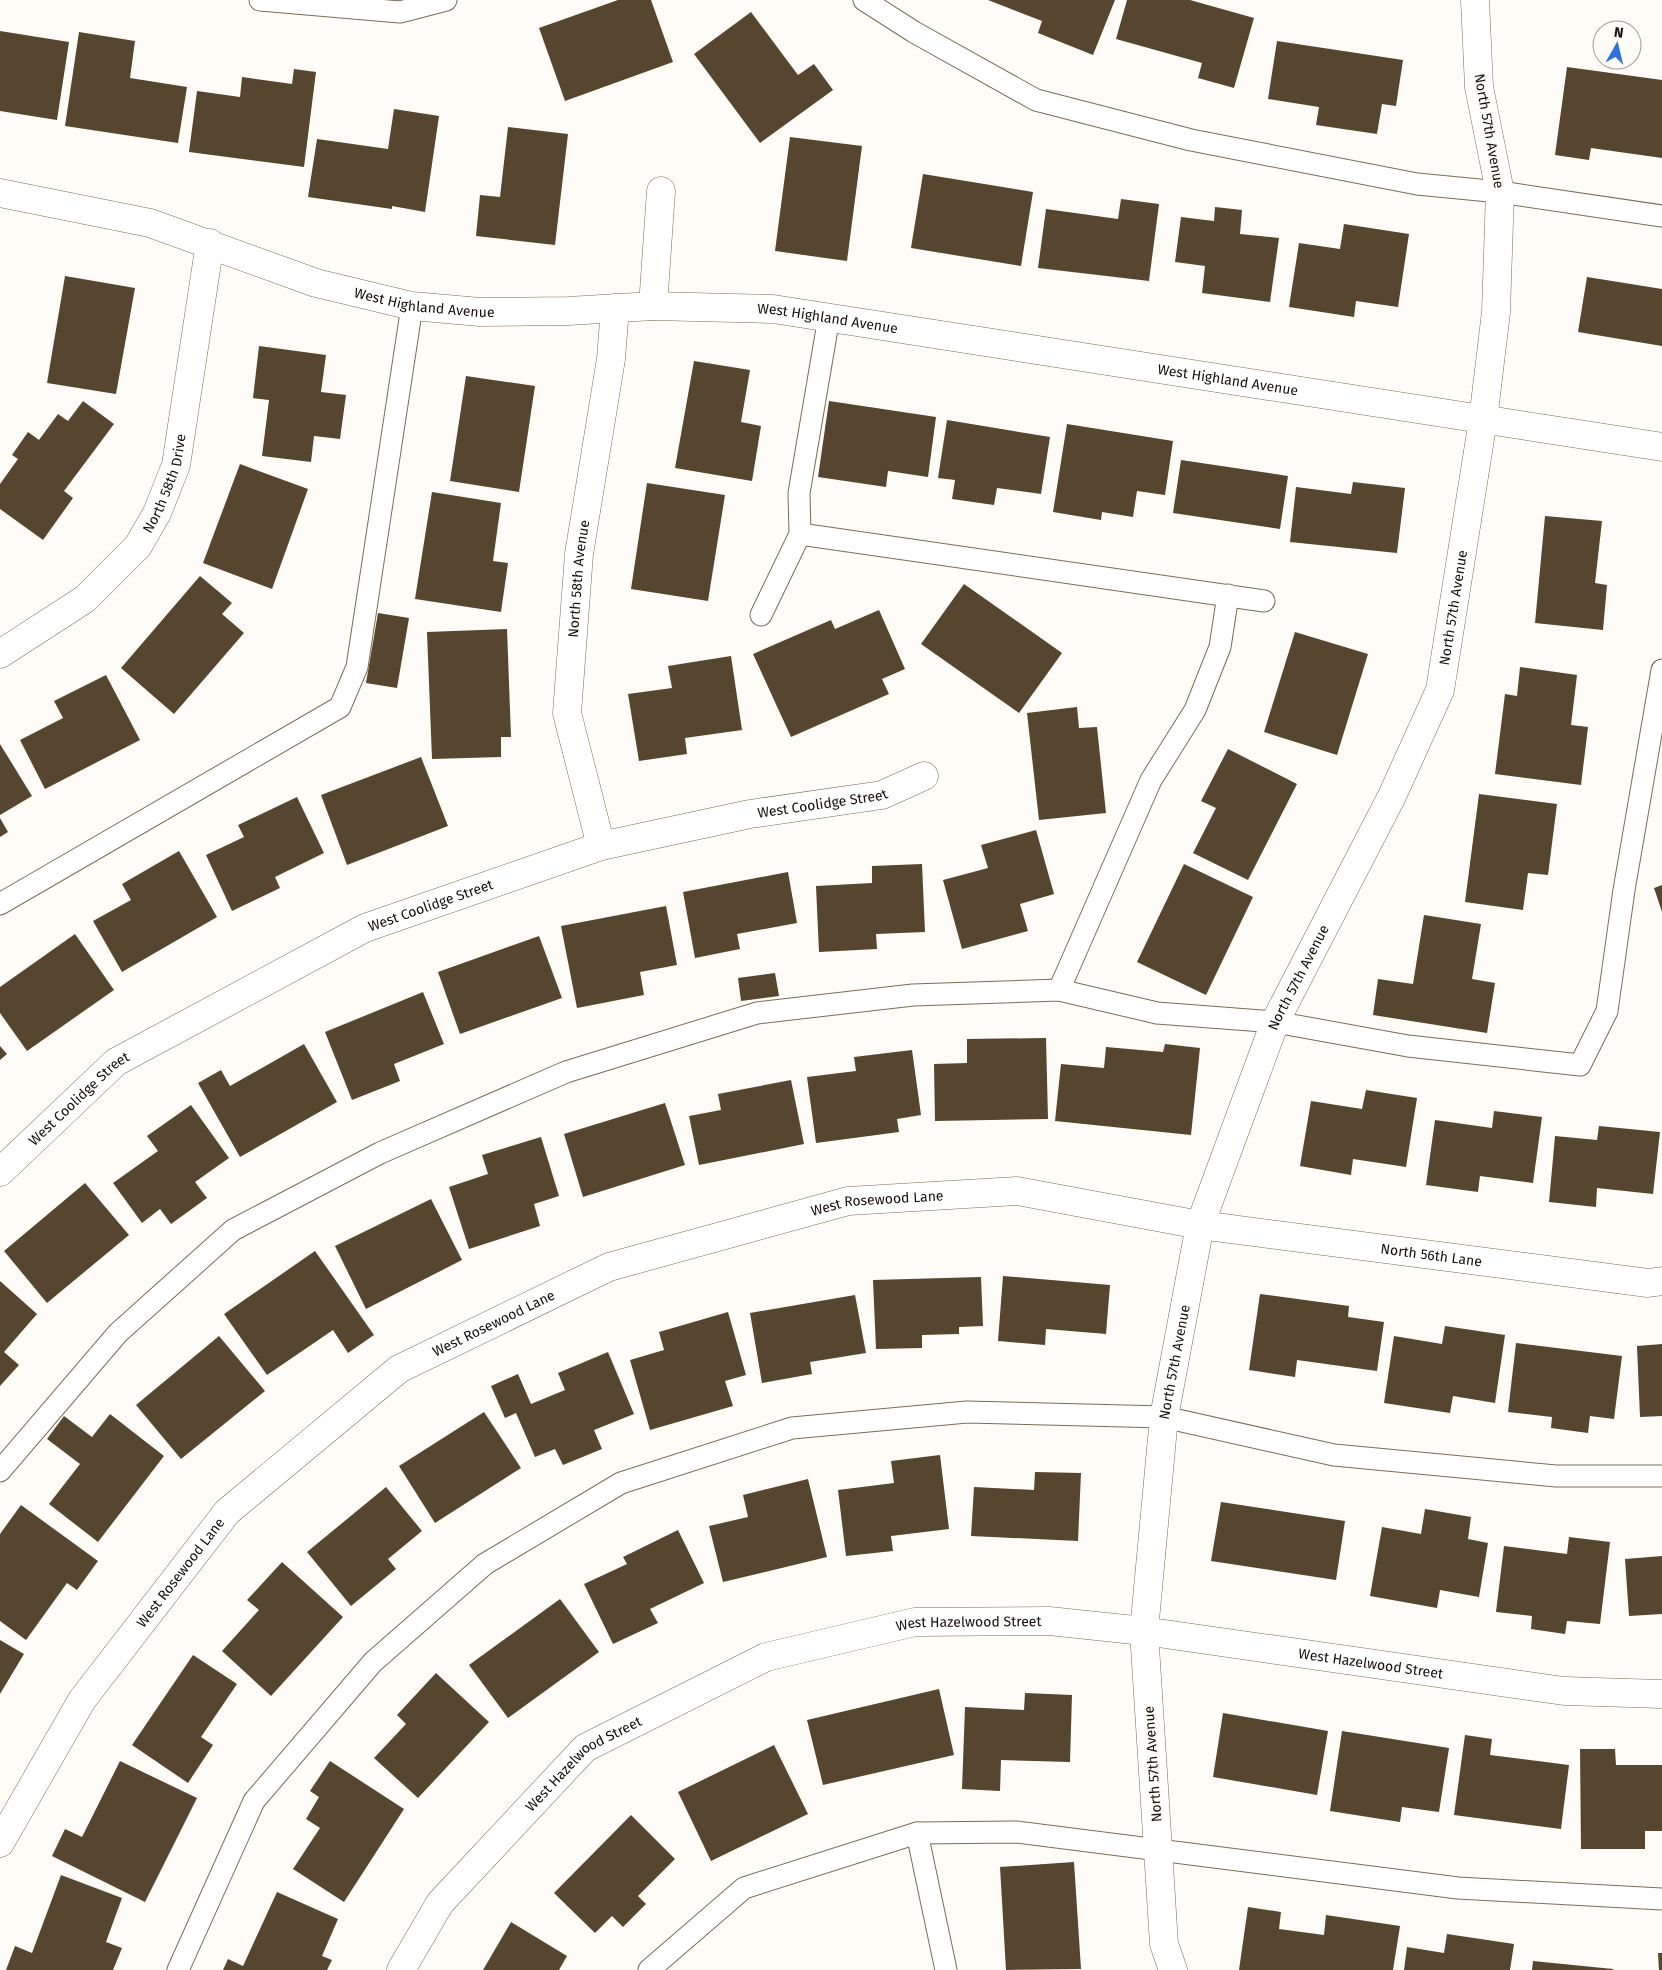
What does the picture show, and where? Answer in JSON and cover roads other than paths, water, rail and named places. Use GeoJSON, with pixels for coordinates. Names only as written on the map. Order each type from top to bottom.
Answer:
{"type":"FeatureCollection","features":[{"type":"Feature","properties":{"kind":"street","name":"North 57th Avenue"},"geometry":{"type":"LineString","coordinates":[[1173,1970],[1164,1944],[1144,1631],[1164,1417],[1200,1225],[1275,1022],[1392,796],[1440,690],[1483,420],[1496,312],[1500,192],[1479,88],[1475,0]]}},
{"type":"Feature","properties":{"kind":"street"},"geometry":{"type":"LineString","coordinates":[[653,306],[661,191]]}},
{"type":"Feature","properties":{"kind":"street","name":"West Highland Avenue"},"geometry":{"type":"LineString","coordinates":[[0,193],[150,223],[210,243],[316,283],[367,297],[412,306],[480,312],[653,306],[773,309],[1662,447]]}},
{"type":"Feature","properties":{"kind":"street","name":"North 58th Drive"},"geometry":{"type":"LineString","coordinates":[[0,654],[85,599],[138,546],[157,513],[176,465],[210,243]]}},
{"type":"Feature","properties":{"kind":"street","name":"North 58th Avenue"},"geometry":{"type":"LineString","coordinates":[[601,846],[567,713],[579,554],[612,358],[615,308]]}},
{"type":"Feature","properties":{"kind":"street","name":"West Coolidge Street"},"geometry":{"type":"LineString","coordinates":[[0,1172],[116,1062],[364,928],[601,846],[750,814],[882,796],[924,776]]}},
{"type":"Feature","properties":{"kind":"street","name":"West Rosewood Lane"},"geometry":{"type":"LineString","coordinates":[[0,1842],[82,1700],[227,1512],[399,1369],[609,1267],[848,1201],[1017,1191],[1200,1225]]}},
{"type":"Feature","properties":{"kind":"street","name":"North 56th Lane"},"geometry":{"type":"LineString","coordinates":[[1200,1225],[1648,1283],[1662,1281]]}},
{"type":"Feature","properties":{"kind":"street","name":"West Hazelwood Street"},"geometry":{"type":"LineString","coordinates":[[401,1970],[440,1903],[585,1748],[766,1657],[915,1622],[1049,1621],[1144,1631],[1564,1691],[1662,1694]]}},
{"type":"Feature","properties":{"kind":"lane"},"geometry":{"type":"LineString","coordinates":[[260,0],[400,12],[446,0]]}},
{"type":"Feature","properties":{"kind":"lane"},"geometry":{"type":"LineString","coordinates":[[864,0],[914,32],[1036,100],[1200,142],[1417,184],[1500,192],[1662,216]]}},
{"type":"Feature","properties":{"kind":"lane"},"geometry":{"type":"LineString","coordinates":[[0,904],[340,707],[357,667],[412,306]]}},
{"type":"Feature","properties":{"kind":"lane"},"geometry":{"type":"LineString","coordinates":[[761,615],[800,534],[799,493],[828,317]]}},
{"type":"Feature","properties":{"kind":"lane"},"geometry":{"type":"LineString","coordinates":[[800,534],[1264,600]]}},
{"type":"Feature","properties":{"kind":"lane"},"geometry":{"type":"LineString","coordinates":[[1059,990],[1151,780],[1195,710],[1220,647],[1228,595]]}},
{"type":"Feature","properties":{"kind":"lane"},"geometry":{"type":"LineString","coordinates":[[0,1471],[118,1333],[233,1230],[380,1153],[566,1072],[757,1014],[913,995],[1059,990],[1157,1012],[1275,1022],[1408,1046],[1580,1065],[1607,1011],[1624,890],[1662,670]]}},
{"type":"Feature","properties":{"kind":"lane"},"geometry":{"type":"LineString","coordinates":[[178,1970],[254,1801],[373,1662],[486,1564],[621,1483],[792,1428],[967,1412],[1164,1417],[1334,1455],[1556,1476],[1662,1476]]}},
{"type":"Feature","properties":{"kind":"lane"},"geometry":{"type":"LineString","coordinates":[[917,1832],[946,1970]]}},
{"type":"Feature","properties":{"kind":"lane"},"geometry":{"type":"LineString","coordinates":[[649,1970],[744,1888],[917,1832],[1016,1832],[1159,1852],[1458,1888],[1662,1899]]}}]}
